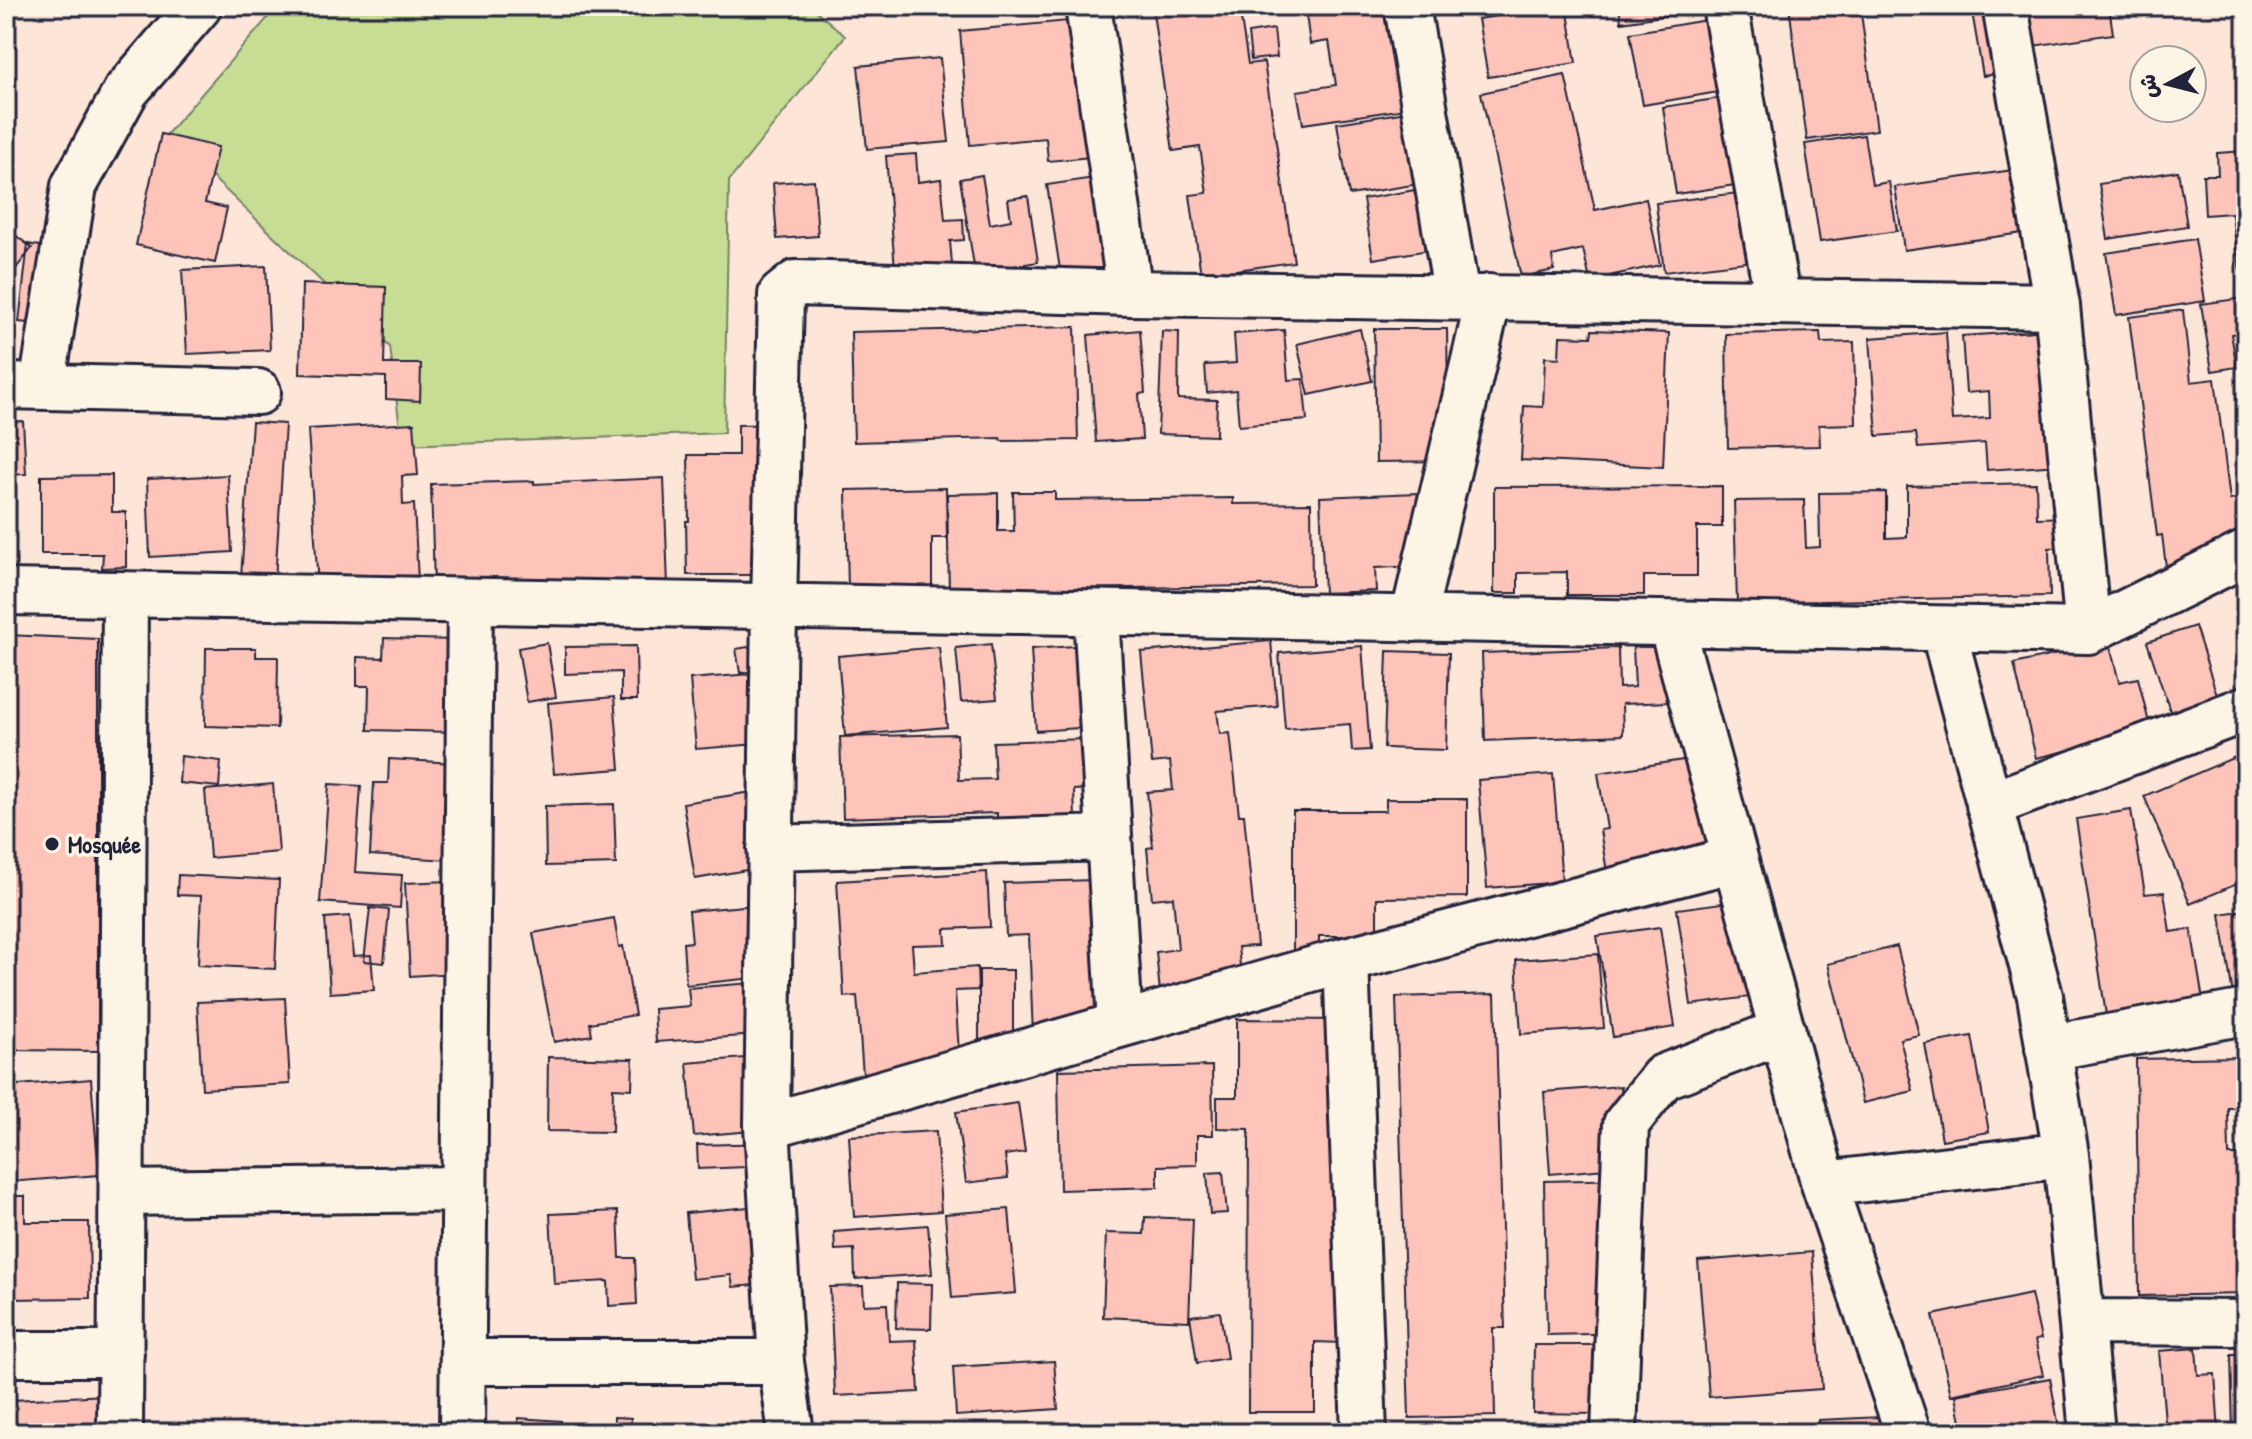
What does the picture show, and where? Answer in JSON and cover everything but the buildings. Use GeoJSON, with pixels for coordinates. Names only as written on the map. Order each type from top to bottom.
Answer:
{"type":"FeatureCollection","features":[{"type":"Feature","properties":{"kind":"street"},"geometry":{"type":"LineString","coordinates":[[199,6],[126,91],[74,186],[24,386],[258,392]]}},
{"type":"Feature","properties":{"kind":"street"},"geometry":{"type":"LineString","coordinates":[[1088,6],[1130,293]]}},
{"type":"Feature","properties":{"kind":"street"},"geometry":{"type":"LineString","coordinates":[[1407,6],[1473,297],[1413,619]]}},
{"type":"Feature","properties":{"kind":"street"},"geometry":{"type":"LineString","coordinates":[[1725,6],[1778,302]]}},
{"type":"Feature","properties":{"kind":"street"},"geometry":{"type":"LineString","coordinates":[[2005,6],[2057,306],[2088,631]]}},
{"type":"Feature","properties":{"kind":"street"},"geometry":{"type":"LineString","coordinates":[[791,1433],[781,1362],[767,1126],[781,295],[796,283],[1130,293],[2057,306]]}},
{"type":"Feature","properties":{"kind":"street"},"geometry":{"type":"LineString","coordinates":[[6,592],[2088,631],[2243,563]]}},
{"type":"Feature","properties":{"kind":"street"},"geometry":{"type":"LineString","coordinates":[[120,1433],[125,594]]}},
{"type":"Feature","properties":{"kind":"street"},"geometry":{"type":"LineString","coordinates":[[462,1433],[470,601]]}},
{"type":"Feature","properties":{"kind":"street"},"geometry":{"type":"LineString","coordinates":[[1096,613],[1120,1024]]}},
{"type":"Feature","properties":{"kind":"street"},"geometry":{"type":"LineString","coordinates":[[1671,624],[1824,1184],[1908,1433]]}},
{"type":"Feature","properties":{"kind":"street"},"geometry":{"type":"LineString","coordinates":[[1943,629],[2040,996],[2066,1155],[2092,1433]]}},
{"type":"Feature","properties":{"kind":"street"},"geometry":{"type":"LineString","coordinates":[[1989,805],[2246,709]]}},
{"type":"Feature","properties":{"kind":"street"},"geometry":{"type":"LineString","coordinates":[[770,848],[1109,838]]}},
{"type":"Feature","properties":{"kind":"street"},"geometry":{"type":"LineString","coordinates":[[767,1126],[1346,960],[1735,859]]}},
{"type":"Feature","properties":{"kind":"street"},"geometry":{"type":"LineString","coordinates":[[1346,960],[1364,1433]]}},
{"type":"Feature","properties":{"kind":"street"},"geometry":{"type":"LineString","coordinates":[[2048,1048],[2246,1012]]}},
{"type":"Feature","properties":{"kind":"street"},"geometry":{"type":"LineString","coordinates":[[1614,1433],[1626,1124],[1663,1077],[1783,1031]]}},
{"type":"Feature","properties":{"kind":"street"},"geometry":{"type":"LineString","coordinates":[[1824,1184],[2066,1155]]}},
{"type":"Feature","properties":{"kind":"street"},"geometry":{"type":"LineString","coordinates":[[122,1193],[464,1189]]}},
{"type":"Feature","properties":{"kind":"street"},"geometry":{"type":"LineString","coordinates":[[2083,1322],[2246,1323]]}},
{"type":"Feature","properties":{"kind":"street"},"geometry":{"type":"LineString","coordinates":[[6,1354],[121,1354]]}},
{"type":"Feature","properties":{"kind":"street"},"geometry":{"type":"LineString","coordinates":[[463,1362],[781,1362]]}},
{"type":"Feature","properties":{"kind":"green space"},"geometry":{"type":"Polygon","coordinates":[[[278,6],[811,6],[845,36],[729,181],[724,433],[402,445],[390,347],[167,134],[278,6]]]}},
{"type":"Feature","properties":{"kind":"place","name":"Mosquée"},"geometry":{"type":"Point","coordinates":[52,844]}}]}
